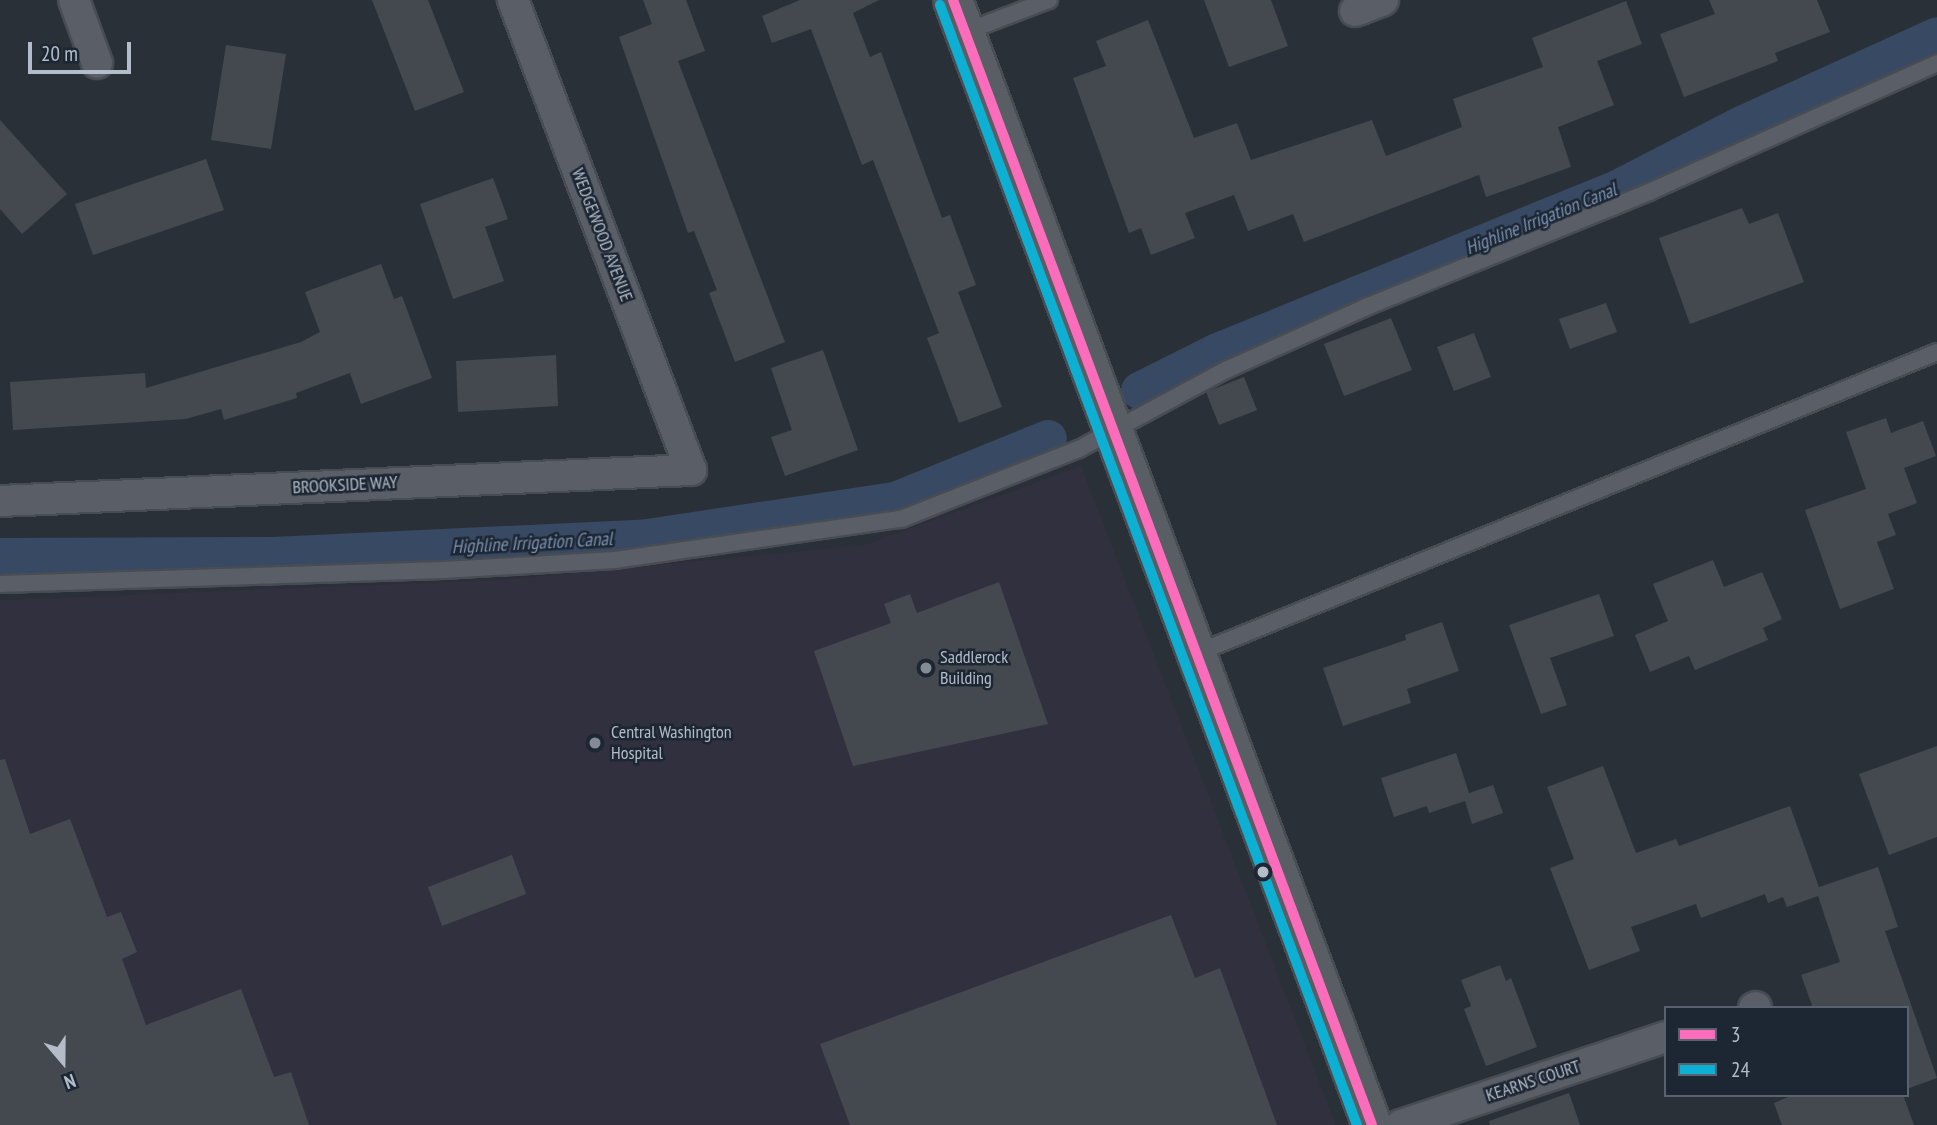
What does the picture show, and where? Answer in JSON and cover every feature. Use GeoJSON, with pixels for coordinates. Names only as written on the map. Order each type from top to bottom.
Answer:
{"type":"FeatureCollection","features":[{"type":"Feature","properties":{"kind":"street"},"geometry":{"type":"LineString","coordinates":[[74,0],[97,63]]}},
{"type":"Feature","properties":{"kind":"street","name":"WEDGEWOOD AVENUE"},"geometry":{"type":"LineString","coordinates":[[513,0],[691,470]]}},
{"type":"Feature","properties":{"kind":"street"},"geometry":{"type":"LineString","coordinates":[[959,16],[1372,1125]]}},
{"type":"Feature","properties":{"kind":"street","name":"BROOKSIDE WAY"},"geometry":{"type":"LineString","coordinates":[[0,501],[691,470]]}},
{"type":"Feature","properties":{"kind":"street","name":"KEARNS COURT"},"geometry":{"type":"LineString","coordinates":[[1401,1125],[1664,1038]]}},
{"type":"Feature","properties":{"kind":"lane"},"geometry":{"type":"LineString","coordinates":[[959,16],[1049,0]]}},
{"type":"Feature","properties":{"kind":"lane"},"geometry":{"type":"LineString","coordinates":[[0,584],[443,570],[689,550],[901,519],[1113,430],[1226,370],[1366,307],[1649,192],[1937,63]]}},
{"type":"Feature","properties":{"kind":"lane"},"geometry":{"type":"LineString","coordinates":[[1197,653],[1937,352]]}},
{"type":"Feature","properties":{"kind":"shaded area","name":"Central Washington Hospital"},"geometry":{"type":"Polygon","coordinates":[[[1081,466],[1336,1125],[0,1125],[0,600],[499,580],[865,545],[1081,466]]]}},
{"type":"Feature","properties":{"kind":"building"},"geometry":{"type":"Polygon","coordinates":[[[372,0],[428,0],[464,92],[415,111],[372,0]]]}},
{"type":"Feature","properties":{"kind":"building"},"geometry":{"type":"Polygon","coordinates":[[[643,0],[686,0],[705,51],[678,61],[785,342],[735,362],[709,293],[717,290],[694,231],[688,233],[619,37],[652,24],[643,0]]]}},
{"type":"Feature","properties":{"kind":"building"},"geometry":{"type":"Polygon","coordinates":[[[800,0],[879,0],[853,13],[870,57],[881,52],[942,218],[950,215],[976,285],[958,292],[1002,407],[959,423],[927,338],[939,333],[873,160],[862,165],[811,29],[772,43],[762,16],[800,0]]]}},
{"type":"Feature","properties":{"kind":"building"},"geometry":{"type":"Polygon","coordinates":[[[1204,0],[1271,0],[1288,46],[1229,67],[1204,0]]]}},
{"type":"Feature","properties":{"kind":"building"},"geometry":{"type":"Polygon","coordinates":[[[1709,0],[1817,0],[1830,32],[1775,53],[1778,61],[1684,97],[1660,34],[1715,14],[1709,0]]]}},
{"type":"Feature","properties":{"kind":"building"},"geometry":{"type":"Polygon","coordinates":[[[1626,1],[1642,44],[1597,61],[1614,105],[1558,127],[1571,167],[1486,197],[1479,175],[1304,242],[1293,214],[1248,231],[1234,195],[1185,213],[1195,238],[1151,255],[1141,228],[1129,233],[1073,78],[1106,66],[1096,41],[1148,20],[1194,138],[1237,123],[1251,160],[1372,120],[1386,156],[1462,127],[1453,99],[1543,67],[1532,38],[1626,1]]]}},
{"type":"Feature","properties":{"kind":"building"},"geometry":{"type":"Polygon","coordinates":[[[226,45],[286,54],[271,149],[211,140],[226,45]]]}},
{"type":"Feature","properties":{"kind":"building"},"geometry":{"type":"Polygon","coordinates":[[[0,120],[67,194],[22,234],[0,209],[0,120]]]}},
{"type":"Feature","properties":{"kind":"building"},"geometry":{"type":"Polygon","coordinates":[[[206,159],[224,210],[93,255],[75,204],[206,159]]]}},
{"type":"Feature","properties":{"kind":"building"},"geometry":{"type":"Polygon","coordinates":[[[493,178],[508,219],[485,227],[504,281],[453,299],[420,204],[493,178]]]}},
{"type":"Feature","properties":{"kind":"building"},"geometry":{"type":"Polygon","coordinates":[[[1742,208],[1749,224],[1778,213],[1804,282],[1690,324],[1659,238],[1742,208]]]}},
{"type":"Feature","properties":{"kind":"building"},"geometry":{"type":"Polygon","coordinates":[[[381,264],[394,299],[402,296],[432,378],[361,404],[350,373],[296,393],[297,398],[224,420],[221,409],[186,419],[13,430],[10,382],[145,373],[146,388],[301,342],[320,332],[305,292],[381,264]]]}},
{"type":"Feature","properties":{"kind":"building"},"geometry":{"type":"Polygon","coordinates":[[[1606,303],[1617,332],[1570,349],[1559,319],[1606,303]]]}},
{"type":"Feature","properties":{"kind":"building"},"geometry":{"type":"Polygon","coordinates":[[[1391,318],[1412,370],[1344,396],[1324,344],[1391,318]]]}},
{"type":"Feature","properties":{"kind":"building"},"geometry":{"type":"Polygon","coordinates":[[[1474,333],[1491,377],[1454,391],[1437,347],[1474,333]]]}},
{"type":"Feature","properties":{"kind":"building"},"geometry":{"type":"Polygon","coordinates":[[[823,350],[858,450],[785,476],[771,437],[792,430],[771,368],[823,350]]]}},
{"type":"Feature","properties":{"kind":"building"},"geometry":{"type":"Polygon","coordinates":[[[556,355],[558,406],[458,412],[456,361],[556,355]]]}},
{"type":"Feature","properties":{"kind":"building"},"geometry":{"type":"Polygon","coordinates":[[[1244,377],[1257,410],[1219,425],[1206,392],[1244,377]]]}},
{"type":"Feature","properties":{"kind":"building"},"geometry":{"type":"Polygon","coordinates":[[[1886,418],[1891,433],[1923,421],[1936,456],[1904,468],[1917,503],[1888,514],[1896,535],[1877,542],[1894,589],[1840,609],[1805,510],[1866,489],[1846,432],[1886,418]]]}},
{"type":"Feature","properties":{"kind":"building"},"geometry":{"type":"Polygon","coordinates":[[[1713,560],[1724,587],[1762,572],[1782,619],[1763,628],[1768,640],[1695,670],[1689,656],[1650,672],[1635,635],[1668,621],[1653,584],[1713,560]]]}},
{"type":"Feature","properties":{"kind":"building","name":"Saddlerock Building"},"geometry":{"type":"Polygon","coordinates":[[[999,582],[1048,724],[853,766],[814,651],[891,623],[884,604],[910,594],[917,613],[999,582]]]}},
{"type":"Feature","properties":{"kind":"building"},"geometry":{"type":"Polygon","coordinates":[[[1599,594],[1614,636],[1550,658],[1567,705],[1541,714],[1509,625],[1599,594]]]}},
{"type":"Feature","properties":{"kind":"building"},"geometry":{"type":"Polygon","coordinates":[[[1442,622],[1459,671],[1407,689],[1411,703],[1343,726],[1323,668],[1406,640],[1405,635],[1442,622]]]}},
{"type":"Feature","properties":{"kind":"building"},"geometry":{"type":"Polygon","coordinates":[[[1937,746],[1937,837],[1889,855],[1859,774],[1937,746]]]}},
{"type":"Feature","properties":{"kind":"building"},"geometry":{"type":"Polygon","coordinates":[[[1456,753],[1469,793],[1493,785],[1503,813],[1472,824],[1465,801],[1429,813],[1427,806],[1394,817],[1381,778],[1456,753]]]}},
{"type":"Feature","properties":{"kind":"building"},"geometry":{"type":"Polygon","coordinates":[[[5,759],[30,834],[70,819],[107,917],[121,912],[137,952],[122,959],[146,1025],[241,989],[274,1077],[291,1072],[309,1125],[0,1125],[0,760],[5,759]]]}},
{"type":"Feature","properties":{"kind":"building"},"geometry":{"type":"Polygon","coordinates":[[[1603,766],[1636,853],[1676,839],[1679,846],[1790,806],[1819,887],[1878,867],[1898,927],[1885,931],[1937,1078],[1909,1088],[1909,1006],[1812,1006],[1801,975],[1840,962],[1818,896],[1787,907],[1783,897],[1768,903],[1765,894],[1701,918],[1696,904],[1631,927],[1640,951],[1589,970],[1550,868],[1574,859],[1547,787],[1603,766]]]}},
{"type":"Feature","properties":{"kind":"building"},"geometry":{"type":"Polygon","coordinates":[[[512,855],[526,894],[442,926],[428,887],[512,855]]]}},
{"type":"Feature","properties":{"kind":"building"},"geometry":{"type":"Polygon","coordinates":[[[1171,915],[1195,978],[1220,968],[1277,1125],[850,1125],[820,1044],[1171,915]]]}},
{"type":"Feature","properties":{"kind":"building"},"geometry":{"type":"Polygon","coordinates":[[[1500,965],[1506,981],[1511,978],[1537,1047],[1486,1066],[1464,1009],[1471,1006],[1461,980],[1500,965]]]}},
{"type":"Feature","properties":{"kind":"building"},"geometry":{"type":"Polygon","coordinates":[[[1569,1093],[1580,1125],[1490,1125],[1489,1121],[1569,1093]]]}},
{"type":"Feature","properties":{"kind":"building"},"geometry":{"type":"Polygon","coordinates":[[[1788,1097],[1904,1097],[1914,1125],[1782,1125],[1774,1103],[1788,1097]]]}},
{"type":"Feature","properties":{"kind":"waterway","name":"Highline Irrigation Canal"},"geometry":{"type":"LineString","coordinates":[[1139,390],[1215,352],[1619,187],[1741,124],[1937,35]]}},
{"type":"Feature","properties":{"kind":"waterway","name":"Highline Irrigation Canal"},"geometry":{"type":"LineString","coordinates":[[0,556],[273,555],[640,538],[895,500],[1048,438]]}},
{"type":"Feature","properties":{"kind":"transit line","name":"3"},"geometry":{"type":"LineString","coordinates":[[953,0],[1372,1125]]}},
{"type":"Feature","properties":{"kind":"transit line","name":"24"},"geometry":{"type":"LineString","coordinates":[[940,5],[1357,1125]]}},
{"type":"Feature","properties":{"kind":"place","name":"Saddlerock Building"},"geometry":{"type":"Point","coordinates":[926,668]}},
{"type":"Feature","properties":{"kind":"place","name":"Central Washington Hospital"},"geometry":{"type":"Point","coordinates":[595,743]}}]}
